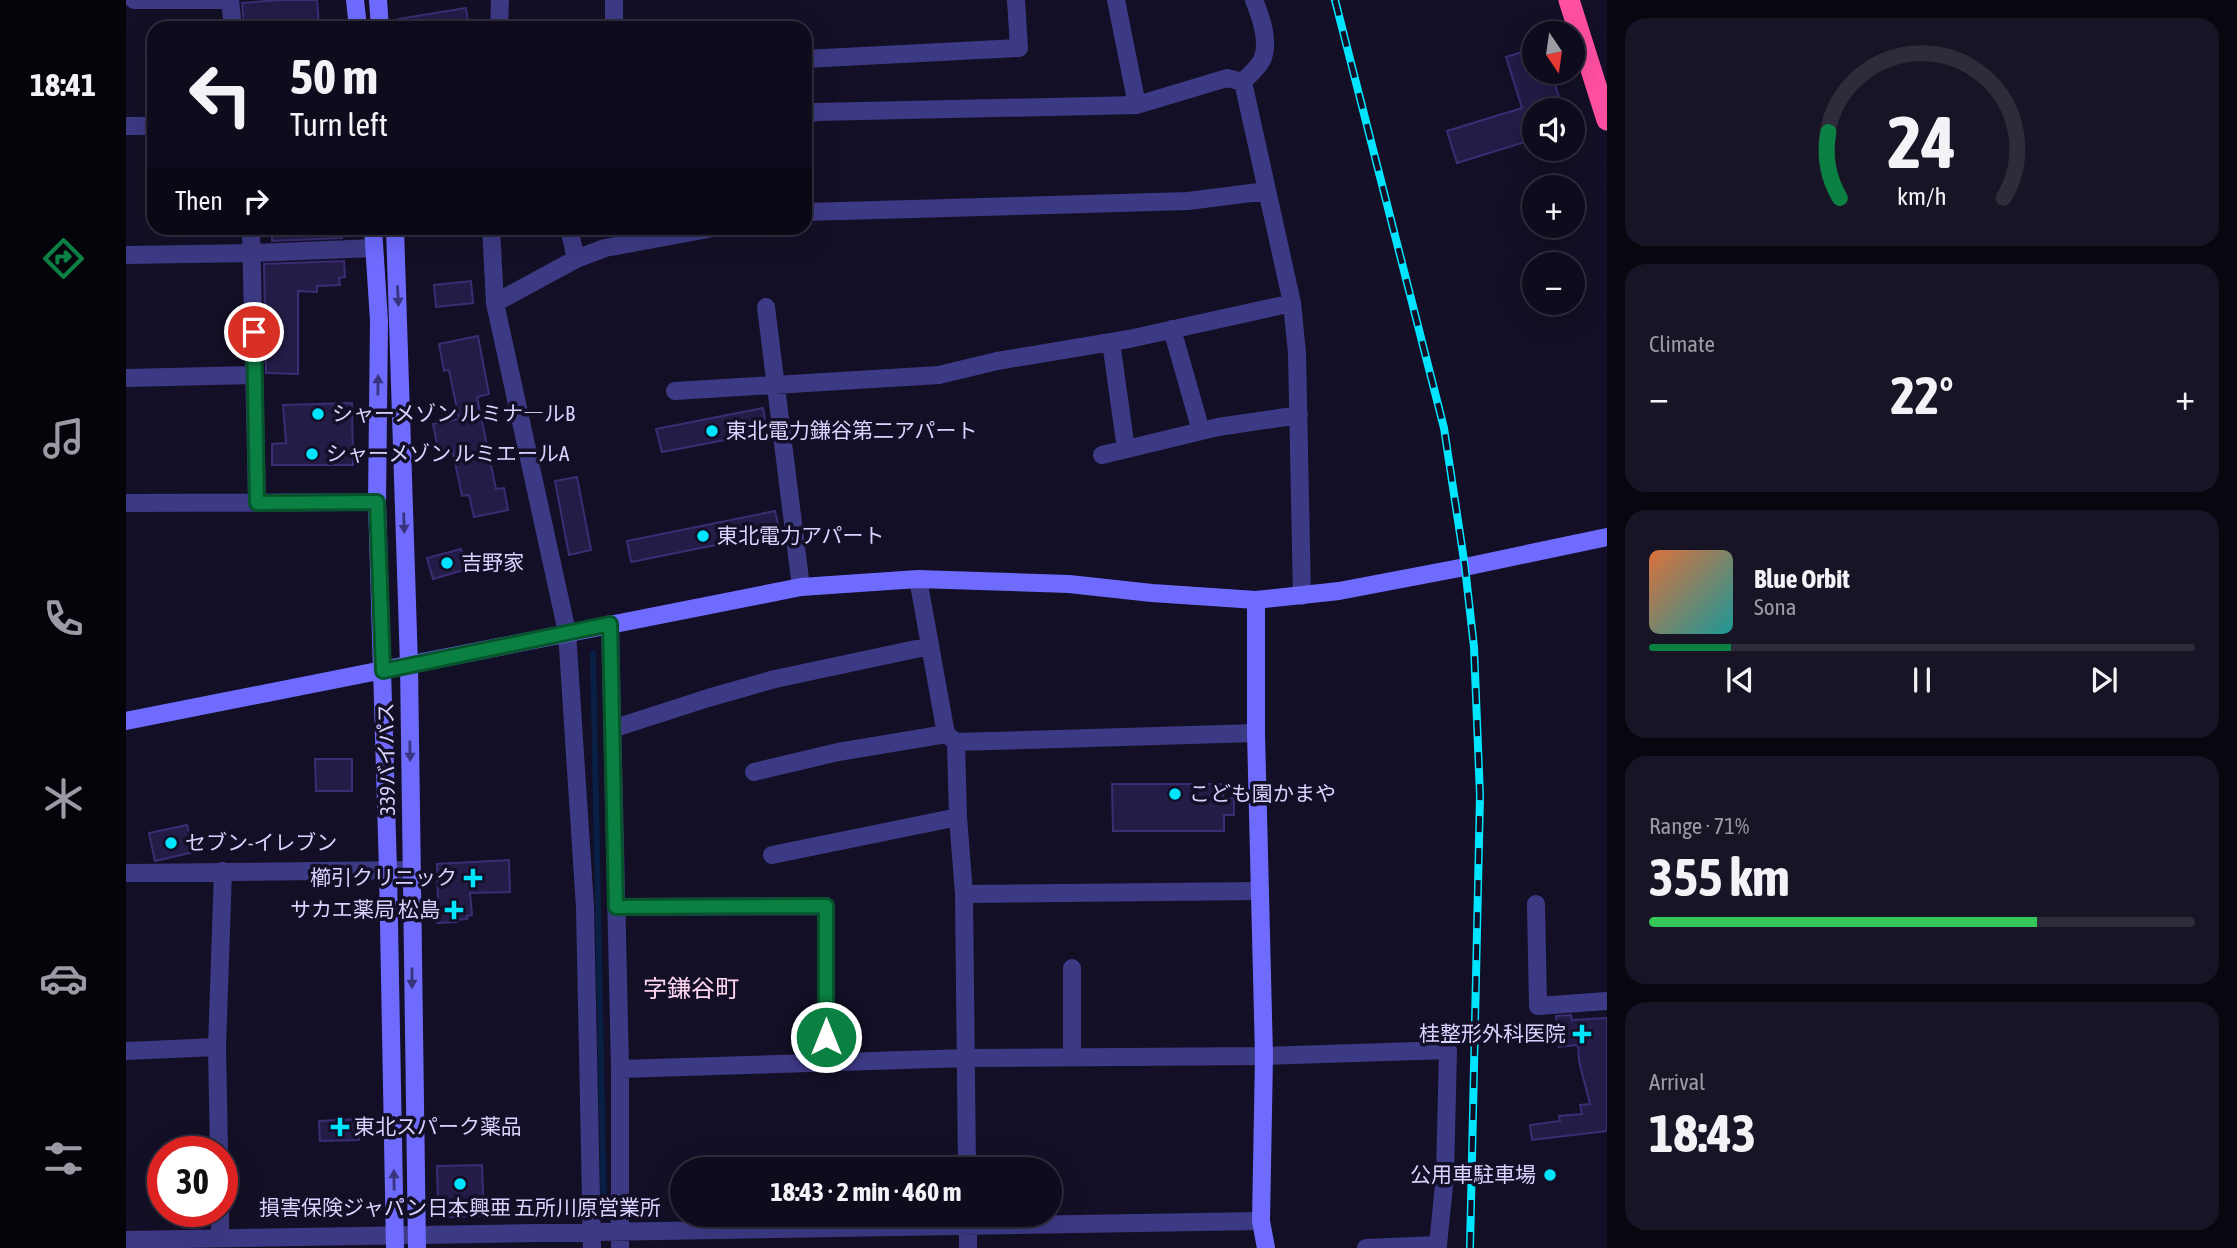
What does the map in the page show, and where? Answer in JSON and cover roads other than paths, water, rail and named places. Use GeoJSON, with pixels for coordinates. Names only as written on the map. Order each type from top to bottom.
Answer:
{"type":"FeatureCollection","features":[{"type":"Feature","properties":{"kind":"highway"},"geometry":{"type":"LineString","coordinates":[[1569,0],[1607,120]]}},
{"type":"Feature","properties":{"kind":"street"},"geometry":{"type":"LineString","coordinates":[[134,0],[220,0]]}},
{"type":"Feature","properties":{"kind":"street"},"geometry":{"type":"LineString","coordinates":[[230,0],[232,21]]}},
{"type":"Feature","properties":{"kind":"street"},"geometry":{"type":"LineString","coordinates":[[355,0],[357,21]]}},
{"type":"Feature","properties":{"kind":"street"},"geometry":{"type":"LineString","coordinates":[[378,0],[380,21]]}},
{"type":"Feature","properties":{"kind":"street"},"geometry":{"type":"LineString","coordinates":[[499,21],[500,0]]}},
{"type":"Feature","properties":{"kind":"street"},"geometry":{"type":"LineString","coordinates":[[614,0],[614,21]]}},
{"type":"Feature","properties":{"kind":"street"},"geometry":{"type":"LineString","coordinates":[[812,59],[1018,48],[1016,0]]}},
{"type":"Feature","properties":{"kind":"street"},"geometry":{"type":"LineString","coordinates":[[1116,0],[1137,105]]}},
{"type":"Feature","properties":{"kind":"street"},"geometry":{"type":"LineString","coordinates":[[1243,82],[1262,61],[1264,48],[1262,20],[1254,0]]}},
{"type":"Feature","properties":{"kind":"street"},"geometry":{"type":"LineString","coordinates":[[812,113],[1137,105],[1227,79],[1243,82]]}},
{"type":"Feature","properties":{"kind":"street"},"geometry":{"type":"LineString","coordinates":[[1243,82],[1293,303],[1299,415],[1302,596]]}},
{"type":"Feature","properties":{"kind":"street"},"geometry":{"type":"LineString","coordinates":[[126,126],[147,125]]}},
{"type":"Feature","properties":{"kind":"street"},"geometry":{"type":"LineString","coordinates":[[812,212],[1188,201],[1267,191]]}},
{"type":"Feature","properties":{"kind":"street"},"geometry":{"type":"LineString","coordinates":[[252,235],[257,503]]}},
{"type":"Feature","properties":{"kind":"street"},"geometry":{"type":"LineString","coordinates":[[373,235],[379,321],[377,502],[395,1242]]}},
{"type":"Feature","properties":{"kind":"street","name":"339バイパス"},"geometry":{"type":"LineString","coordinates":[[395,235],[409,666],[417,1242]]}},
{"type":"Feature","properties":{"kind":"street"},"geometry":{"type":"LineString","coordinates":[[491,235],[495,303],[567,632],[585,907],[592,1239]]}},
{"type":"Feature","properties":{"kind":"street"},"geometry":{"type":"LineString","coordinates":[[571,235],[576,259]]}},
{"type":"Feature","properties":{"kind":"street"},"geometry":{"type":"LineString","coordinates":[[495,303],[576,259],[605,248],[676,235]]}},
{"type":"Feature","properties":{"kind":"street"},"geometry":{"type":"LineString","coordinates":[[126,255],[374,248]]}},
{"type":"Feature","properties":{"kind":"street"},"geometry":{"type":"LineString","coordinates":[[675,391],[939,375],[997,360],[1111,342],[1293,303]]}},
{"type":"Feature","properties":{"kind":"street"},"geometry":{"type":"LineString","coordinates":[[766,307],[801,587]]}},
{"type":"Feature","properties":{"kind":"street"},"geometry":{"type":"LineString","coordinates":[[1172,329],[1201,431]]}},
{"type":"Feature","properties":{"kind":"street"},"geometry":{"type":"LineString","coordinates":[[1111,342],[1126,449]]}},
{"type":"Feature","properties":{"kind":"street"},"geometry":{"type":"LineString","coordinates":[[126,378],[254,375]]}},
{"type":"Feature","properties":{"kind":"street"},"geometry":{"type":"LineString","coordinates":[[1102,455],[1201,431],[1299,415]]}},
{"type":"Feature","properties":{"kind":"street"},"geometry":{"type":"LineString","coordinates":[[126,503],[377,502]]}},
{"type":"Feature","properties":{"kind":"street"},"geometry":{"type":"LineString","coordinates":[[126,721],[801,587],[918,579],[1069,584],[1256,600],[1302,596],[1465,568],[1607,537]]}},
{"type":"Feature","properties":{"kind":"street"},"geometry":{"type":"LineString","coordinates":[[918,579],[951,738],[958,817],[964,894],[967,1157]]}},
{"type":"Feature","properties":{"kind":"street"},"geometry":{"type":"LineString","coordinates":[[1256,600],[1256,733],[1264,1056],[1261,1221],[1266,1248]]}},
{"type":"Feature","properties":{"kind":"street"},"geometry":{"type":"LineString","coordinates":[[610,624],[620,1069],[620,1239]]}},
{"type":"Feature","properties":{"kind":"street"},"geometry":{"type":"LineString","coordinates":[[612,729],[775,679],[930,646]]}},
{"type":"Feature","properties":{"kind":"street"},"geometry":{"type":"LineString","coordinates":[[754,772],[838,752],[951,738],[1256,733]]}},
{"type":"Feature","properties":{"kind":"street"},"geometry":{"type":"LineString","coordinates":[[772,855],[958,817]]}},
{"type":"Feature","properties":{"kind":"street"},"geometry":{"type":"LineString","coordinates":[[126,873],[411,870]]}},
{"type":"Feature","properties":{"kind":"street"},"geometry":{"type":"LineString","coordinates":[[219,1136],[217,1047],[223,871]]}},
{"type":"Feature","properties":{"kind":"street"},"geometry":{"type":"LineString","coordinates":[[964,894],[1259,891]]}},
{"type":"Feature","properties":{"kind":"street"},"geometry":{"type":"LineString","coordinates":[[1536,904],[1538,1006],[1607,1001]]}},
{"type":"Feature","properties":{"kind":"street"},"geometry":{"type":"LineString","coordinates":[[616,907],[826,906],[826,1063]]}},
{"type":"Feature","properties":{"kind":"street"},"geometry":{"type":"LineString","coordinates":[[1072,968],[1072,1057]]}},
{"type":"Feature","properties":{"kind":"street"},"geometry":{"type":"LineString","coordinates":[[126,1051],[217,1047]]}},
{"type":"Feature","properties":{"kind":"street"},"geometry":{"type":"LineString","coordinates":[[620,1069],[966,1058],[1264,1056],[1448,1050],[1445,1175],[1438,1245],[1366,1248]]}},
{"type":"Feature","properties":{"kind":"street"},"geometry":{"type":"LineString","coordinates":[[1062,1220],[1261,1221]]}},
{"type":"Feature","properties":{"kind":"street"},"geometry":{"type":"LineString","coordinates":[[126,1240],[220,1243],[620,1239],[829,1227]]}},
{"type":"Feature","properties":{"kind":"street"},"geometry":{"type":"LineString","coordinates":[[968,1227],[968,1248]]}},
{"type":"Feature","properties":{"kind":"waterway"},"geometry":{"type":"LineString","coordinates":[[593,653],[604,1213]]}},
{"type":"Feature","properties":{"kind":"railway"},"geometry":{"type":"LineString","coordinates":[[1335,0],[1444,428],[1474,647],[1480,796],[1470,1248]]}},
{"type":"Feature","properties":{"kind":"place","name":"シャーメゾン ルミナ―ルB"},"geometry":{"type":"Point","coordinates":[318,414]}},
{"type":"Feature","properties":{"kind":"place","name":"東北電力鎌谷第二アパート"},"geometry":{"type":"Point","coordinates":[712,431]}},
{"type":"Feature","properties":{"kind":"place","name":"シャーメゾン ルミエールA"},"geometry":{"type":"Point","coordinates":[312,454]}},
{"type":"Feature","properties":{"kind":"place","name":"東北電力アパート"},"geometry":{"type":"Point","coordinates":[703,536]}},
{"type":"Feature","properties":{"kind":"place","name":"吉野家"},"geometry":{"type":"Point","coordinates":[447,563]}},
{"type":"Feature","properties":{"kind":"place","name":"こども園かまや"},"geometry":{"type":"Point","coordinates":[1175,794]}},
{"type":"Feature","properties":{"kind":"place","name":"セブン-イレブン"},"geometry":{"type":"Point","coordinates":[171,843]}},
{"type":"Feature","properties":{"kind":"place","name":"櫛引クリニック"},"geometry":{"type":"Point","coordinates":[473,878]}},
{"type":"Feature","properties":{"kind":"place","name":"サカエ薬局 松島"},"geometry":{"type":"Point","coordinates":[454,910]}},
{"type":"Feature","properties":{"kind":"place","name":"桂整形外科医院"},"geometry":{"type":"Point","coordinates":[1582,1034]}},
{"type":"Feature","properties":{"kind":"place","name":"東北スパーク薬品"},"geometry":{"type":"Point","coordinates":[340,1127]}},
{"type":"Feature","properties":{"kind":"place","name":"公用車駐車場"},"geometry":{"type":"Point","coordinates":[1550,1175]}},
{"type":"Feature","properties":{"kind":"place","name":"損害保険ジャパン日本興亜 五所川原営業所"},"geometry":{"type":"Point","coordinates":[460,1184]}},
{"type":"Feature","properties":{"kind":"district","name":"字鎌谷町"},"geometry":{"type":"Point","coordinates":[691,989]}}]}
